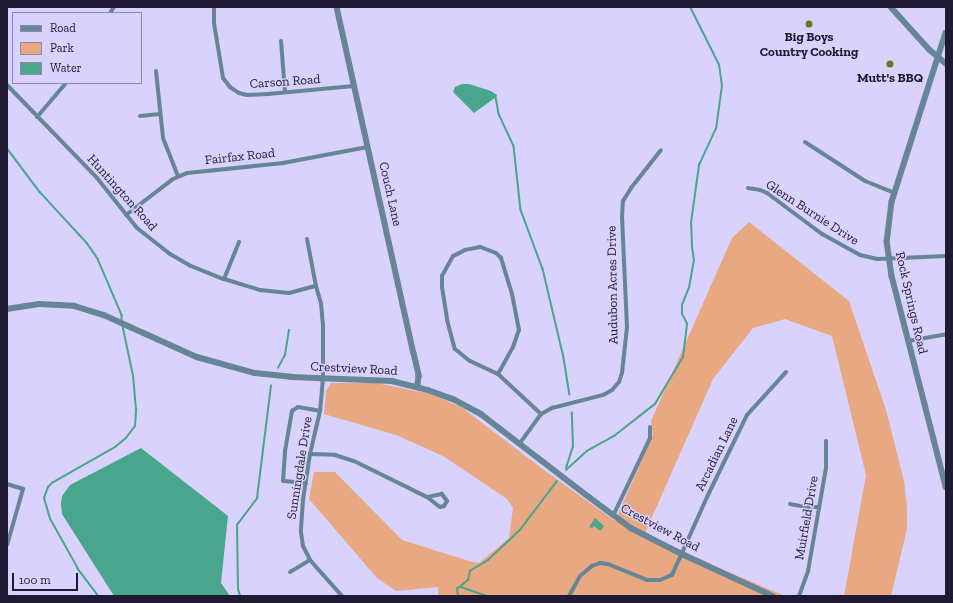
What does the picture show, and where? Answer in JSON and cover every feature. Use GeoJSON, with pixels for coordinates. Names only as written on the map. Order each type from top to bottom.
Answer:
{"type":"FeatureCollection","features":[{"type":"Feature","properties":{"kind":"street","name":"Carson Road"},"geometry":{"type":"LineString","coordinates":[[214,7],[214,23],[218,55],[223,78],[230,87],[239,93],[248,95],[354,86]]}},
{"type":"Feature","properties":{"kind":"street","name":"Couch Lane"},"geometry":{"type":"LineString","coordinates":[[337,7],[419,375],[418,386]]}},
{"type":"Feature","properties":{"kind":"street"},"geometry":{"type":"LineString","coordinates":[[891,7],[946,64]]}},
{"type":"Feature","properties":{"kind":"street","name":"Rock Springs Road"},"geometry":{"type":"LineString","coordinates":[[946,33],[894,193],[887,230],[888,258],[946,487]]}},
{"type":"Feature","properties":{"kind":"street"},"geometry":{"type":"LineString","coordinates":[[281,41],[285,92]]}},
{"type":"Feature","properties":{"kind":"street"},"geometry":{"type":"LineString","coordinates":[[156,72],[163,138],[178,176]]}},
{"type":"Feature","properties":{"kind":"street"},"geometry":{"type":"LineString","coordinates":[[37,117],[65,84]]}},
{"type":"Feature","properties":{"kind":"street","name":"Huntington Road"},"geometry":{"type":"LineString","coordinates":[[7,85],[97,178],[147,237],[170,254],[191,266],[224,279],[260,290],[289,293],[316,286]]}},
{"type":"Feature","properties":{"kind":"street"},"geometry":{"type":"LineString","coordinates":[[140,116],[160,114]]}},
{"type":"Feature","properties":{"kind":"street"},"geometry":{"type":"LineString","coordinates":[[805,142],[865,181],[894,193]]}},
{"type":"Feature","properties":{"kind":"street","name":"Fairfax Road"},"geometry":{"type":"LineString","coordinates":[[126,214],[178,176],[187,173],[303,160],[368,147]]}},
{"type":"Feature","properties":{"kind":"street","name":"Audubon Acres Drive"},"geometry":{"type":"LineString","coordinates":[[541,414],[552,408],[608,392],[616,386],[621,377],[627,327],[622,218],[623,201],[631,188],[661,150]]}},
{"type":"Feature","properties":{"kind":"street","name":"Glenn Burnie Drive"},"geometry":{"type":"LineString","coordinates":[[748,188],[767,193],[822,234],[851,251],[868,258],[946,256]]}},
{"type":"Feature","properties":{"kind":"street"},"geometry":{"type":"LineString","coordinates":[[307,239],[316,286],[321,303],[323,326],[323,378]]}},
{"type":"Feature","properties":{"kind":"street"},"geometry":{"type":"LineString","coordinates":[[224,279],[239,242]]}},
{"type":"Feature","properties":{"kind":"street"},"geometry":{"type":"LineString","coordinates":[[498,374],[513,347],[519,330],[512,294],[501,258],[496,253],[480,247],[453,256],[442,276],[442,287],[447,320],[455,349],[470,361],[498,374],[541,414],[520,443]]}},
{"type":"Feature","properties":{"kind":"street","name":"Crestview Road"},"geometry":{"type":"LineString","coordinates":[[7,309],[39,304],[59,304],[93,311],[191,354],[236,369],[266,375],[392,381],[418,386],[453,399],[481,414],[613,516],[647,537],[773,596]]}},
{"type":"Feature","properties":{"kind":"street"},"geometry":{"type":"LineString","coordinates":[[908,341],[946,334]]}},
{"type":"Feature","properties":{"kind":"street","name":"Arcadian Lane"},"geometry":{"type":"LineString","coordinates":[[569,596],[580,576],[596,564],[608,564],[647,580],[660,580],[672,575],[707,497],[747,415],[786,372]]}},
{"type":"Feature","properties":{"kind":"street","name":"Sunningdale Drive"},"geometry":{"type":"LineString","coordinates":[[323,378],[320,411],[310,454],[300,517],[301,532],[303,546],[310,560],[342,596]]}},
{"type":"Feature","properties":{"kind":"street"},"geometry":{"type":"LineString","coordinates":[[306,483],[283,481],[292,411],[298,407],[320,411]]}},
{"type":"Feature","properties":{"kind":"street"},"geometry":{"type":"LineString","coordinates":[[613,516],[650,438],[650,427]]}},
{"type":"Feature","properties":{"kind":"street","name":"Muirfield Drive"},"geometry":{"type":"LineString","coordinates":[[799,596],[808,571],[826,468],[826,441]]}},
{"type":"Feature","properties":{"kind":"street"},"geometry":{"type":"LineString","coordinates":[[310,454],[335,455],[354,461],[427,497],[440,507],[444,506],[447,501],[442,494],[427,497]]}},
{"type":"Feature","properties":{"kind":"street"},"geometry":{"type":"LineString","coordinates":[[7,484],[23,489],[7,545]]}},
{"type":"Feature","properties":{"kind":"street"},"geometry":{"type":"LineString","coordinates":[[790,504],[805,507],[818,507]]}},
{"type":"Feature","properties":{"kind":"street"},"geometry":{"type":"LineString","coordinates":[[290,572],[310,560]]}},
{"type":"Feature","properties":{"kind":"green space"},"geometry":{"type":"Polygon","coordinates":[[[749,222],[849,301],[886,410],[904,481],[907,507],[907,529],[891,596],[844,596],[866,475],[832,336],[785,319],[753,328],[713,379],[645,533],[726,571],[785,596],[438,596],[438,587],[396,591],[377,578],[309,499],[314,472],[335,472],[402,540],[479,563],[509,538],[513,508],[507,499],[443,456],[396,435],[324,414],[326,391],[331,383],[376,383],[431,394],[461,407],[548,473],[615,521],[653,435],[651,421],[732,238],[749,222]]]}},
{"type":"Feature","properties":{"kind":"water"},"geometry":{"type":"Polygon","coordinates":[[[462,84],[469,84],[491,91],[497,95],[474,113],[453,92],[455,87],[462,84]]]}},
{"type":"Feature","properties":{"kind":"water"},"geometry":{"type":"Polygon","coordinates":[[[141,448],[228,516],[221,583],[230,596],[114,596],[62,514],[62,496],[70,485],[141,448]]]}},
{"type":"Feature","properties":{"kind":"water"},"geometry":{"type":"Polygon","coordinates":[[[595,518],[604,526],[600,531],[594,526],[592,528],[589,527],[595,518]]]}},
{"type":"Feature","properties":{"kind":"waterway"},"geometry":{"type":"LineString","coordinates":[[566,470],[587,451],[614,436],[655,404],[683,357],[687,324],[682,314],[682,305],[689,288],[694,261],[691,223],[699,165],[716,129],[722,86],[719,65],[690,7]]}},
{"type":"Feature","properties":{"kind":"waterway"},"geometry":{"type":"LineString","coordinates":[[496,97],[499,114],[514,146],[521,210],[543,269],[564,358],[570,395]]}},
{"type":"Feature","properties":{"kind":"waterway"},"geometry":{"type":"LineString","coordinates":[[7,148],[40,192],[87,243],[98,259],[122,315],[122,320]]}},
{"type":"Feature","properties":{"kind":"waterway"},"geometry":{"type":"LineString","coordinates":[[98,596],[78,569],[50,519],[44,498],[48,487],[52,483],[115,447],[126,438],[135,426],[136,410],[133,376],[122,324]]}},
{"type":"Feature","properties":{"kind":"waterway"},"geometry":{"type":"LineString","coordinates":[[278,368],[285,355],[289,330]]}},
{"type":"Feature","properties":{"kind":"waterway"},"geometry":{"type":"LineString","coordinates":[[240,596],[238,589],[237,525],[257,498],[271,386]]}},
{"type":"Feature","properties":{"kind":"waterway"},"geometry":{"type":"LineString","coordinates":[[566,468],[573,447],[572,413]]}},
{"type":"Feature","properties":{"kind":"waterway"},"geometry":{"type":"LineString","coordinates":[[458,596],[457,589],[468,580],[470,571],[488,560],[520,530],[557,481]]}},
{"type":"Feature","properties":{"kind":"waterway"},"geometry":{"type":"LineString","coordinates":[[461,587],[487,596]]}},
{"type":"Feature","properties":{"kind":"place","name":"Big Boys Country Cooking"},"geometry":{"type":"Point","coordinates":[809,24]}},
{"type":"Feature","properties":{"kind":"place","name":"Mutt's BBQ"},"geometry":{"type":"Point","coordinates":[890,64]}}]}
